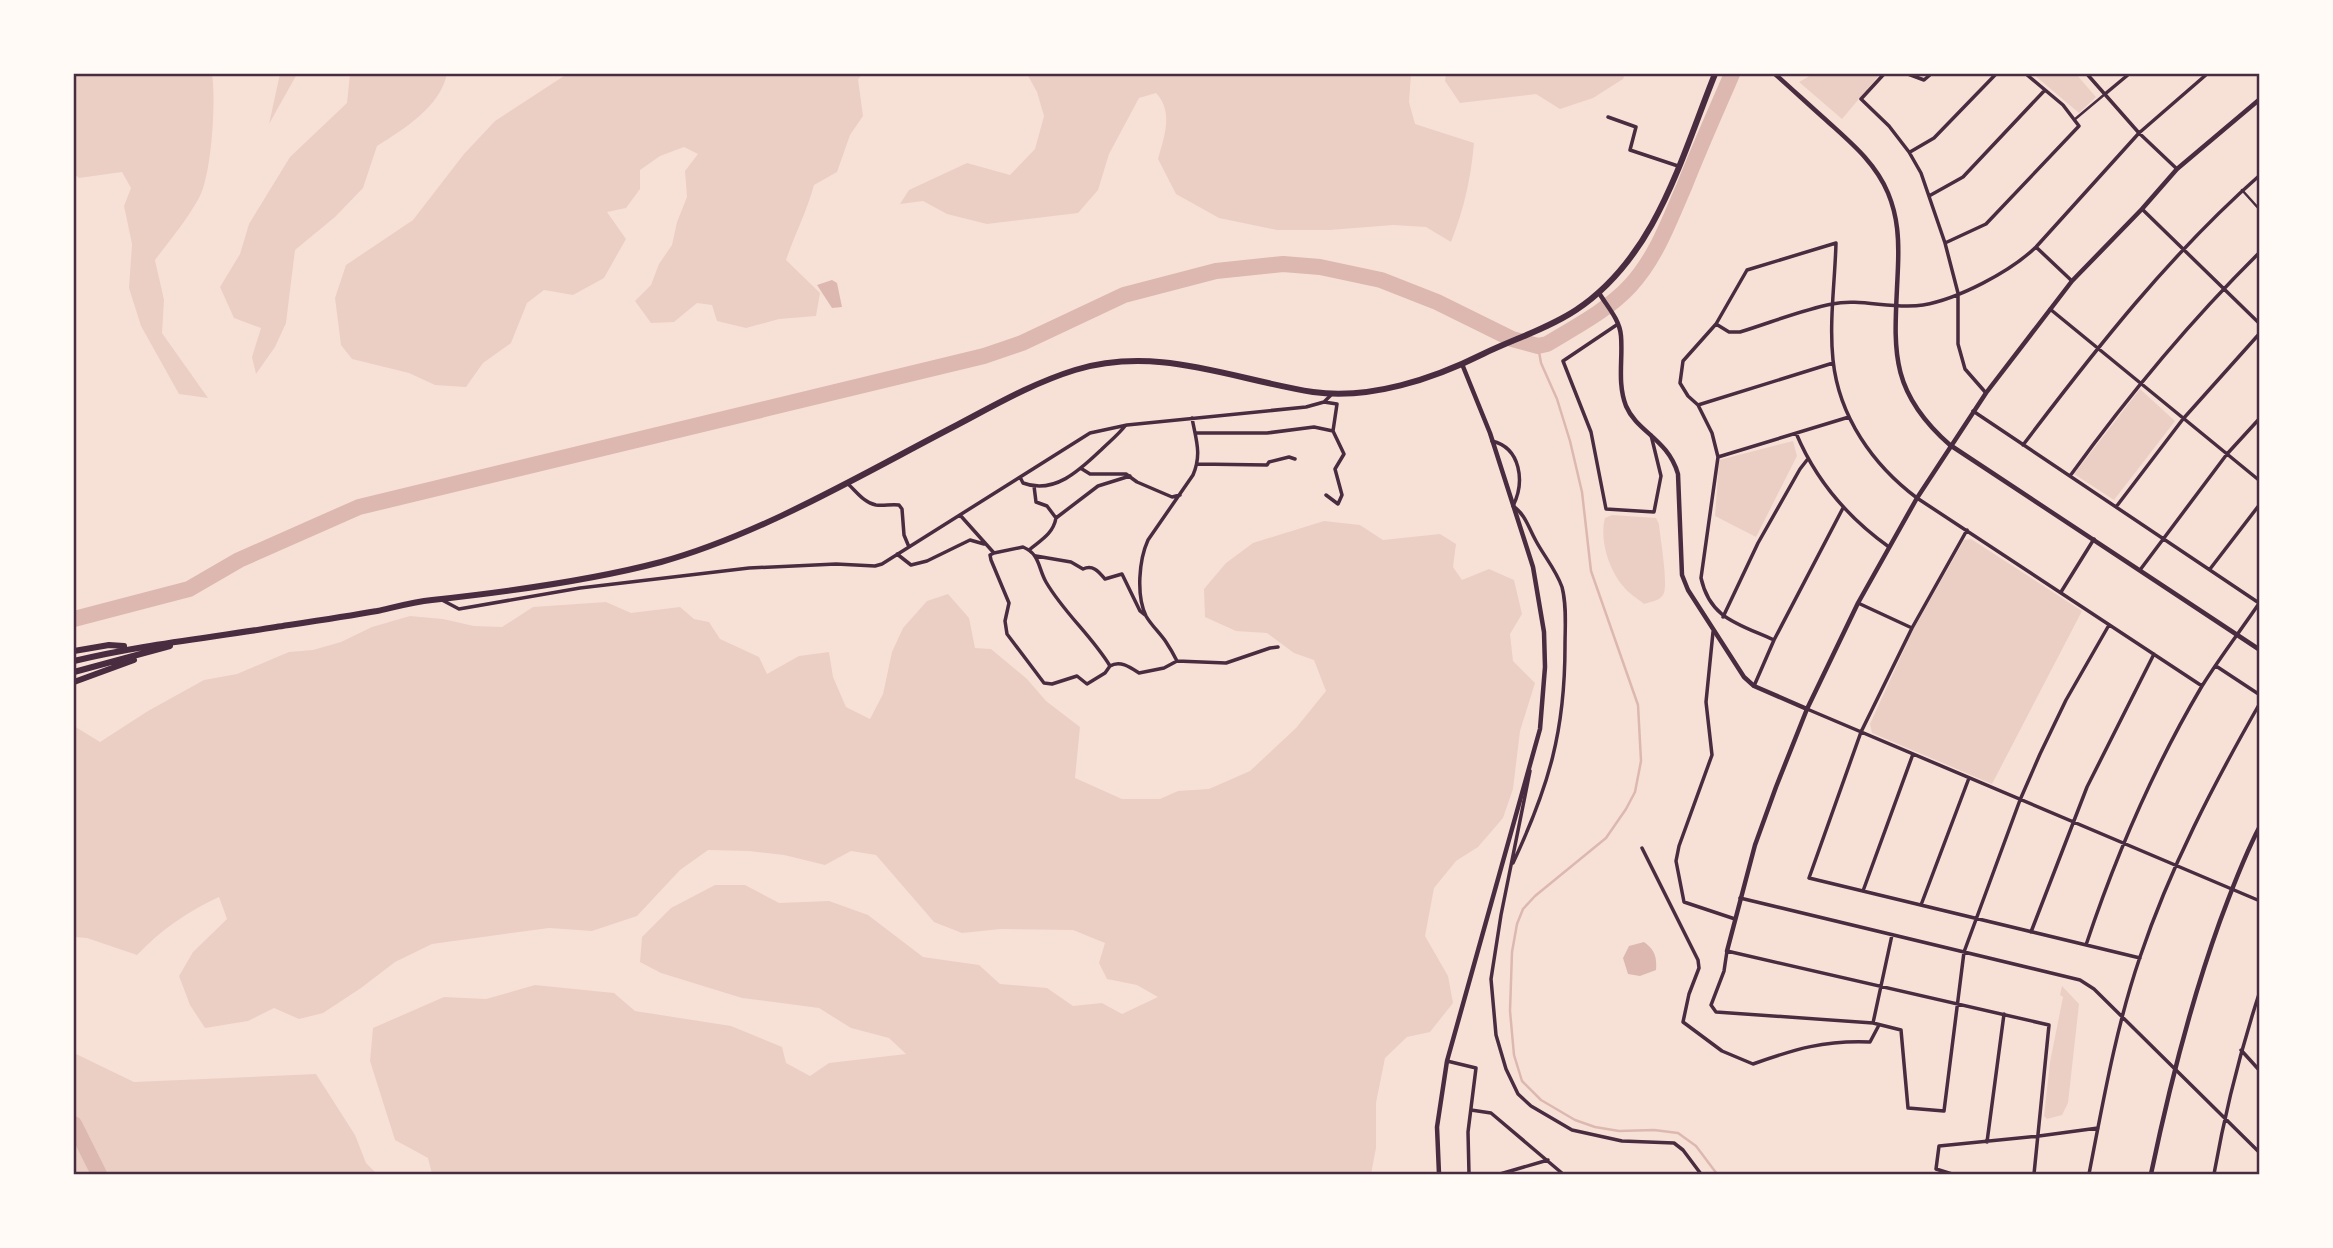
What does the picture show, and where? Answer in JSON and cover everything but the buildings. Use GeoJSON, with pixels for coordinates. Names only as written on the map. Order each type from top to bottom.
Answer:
{"type":"FeatureCollection","features":[{"type":"Feature","properties":{"kind":"highway"},"geometry":{"type":"LineString","coordinates":[[74,661],[133,647],[185,642],[596,576],[660,562],[749,530],[1034,385],[1100,363],[1121,360],[1180,363],[1260,382],[1332,394],[1384,389],[1430,376],[1561,319],[1599,293],[1620,271],[1637,250],[1657,216],[1715,74]]}},
{"type":"Feature","properties":{"kind":"highway"},"geometry":{"type":"LineString","coordinates":[[74,672],[185,642]]}},
{"type":"Feature","properties":{"kind":"highway"},"geometry":{"type":"LineString","coordinates":[[74,651],[109,645],[133,647]]}},
{"type":"Feature","properties":{"kind":"highway"},"geometry":{"type":"LineString","coordinates":[[74,682],[162,649]]}},
{"type":"Feature","properties":{"kind":"street"},"geometry":{"type":"LineString","coordinates":[[1775,74],[1856,147],[1879,175],[1894,210],[1898,229],[1895,348],[1902,382],[1922,417],[1950,445],[2259,650]]}},
{"type":"Feature","properties":{"kind":"street"},"geometry":{"type":"LineString","coordinates":[[1884,74],[1861,99],[1889,126],[1909,152],[1929,195],[1958,293],[1958,345],[1965,369],[1986,393]]}},
{"type":"Feature","properties":{"kind":"street"},"geometry":{"type":"LineString","coordinates":[[1908,74],[1924,80],[1931,74]]}},
{"type":"Feature","properties":{"kind":"street"},"geometry":{"type":"LineString","coordinates":[[1909,152],[1934,138],[1996,74]]}},
{"type":"Feature","properties":{"kind":"street"},"geometry":{"type":"LineString","coordinates":[[1945,243],[1986,224],[2078,126],[2063,106],[2026,74]]}},
{"type":"Feature","properties":{"kind":"street"},"geometry":{"type":"LineString","coordinates":[[2087,74],[2140,133],[2177,169]]}},
{"type":"Feature","properties":{"kind":"street"},"geometry":{"type":"LineString","coordinates":[[2074,120],[2129,74]]}},
{"type":"Feature","properties":{"kind":"street"},"geometry":{"type":"LineString","coordinates":[[1716,324],[1729,332],[1740,332],[1834,303],[1923,305],[2004,272],[2021,262],[2140,133],[2207,74]]}},
{"type":"Feature","properties":{"kind":"street"},"geometry":{"type":"LineString","coordinates":[[1929,195],[1962,177],[2045,90]]}},
{"type":"Feature","properties":{"kind":"street"},"geometry":{"type":"LineString","coordinates":[[2109,625],[2066,700],[2020,800],[1964,952],[1944,1111],[1908,1108],[1901,1030],[1873,1024],[1716,1012],[1711,1005],[1724,971],[1755,845],[1776,787],[1808,709],[1858,603],[1917,498],[1973,411],[2072,281],[2177,169],[2259,99]]}},
{"type":"Feature","properties":{"kind":"street"},"geometry":{"type":"LineString","coordinates":[[1608,117],[1636,127],[1630,150],[1678,166]]}},
{"type":"Feature","properties":{"kind":"street"},"geometry":{"type":"LineString","coordinates":[[2023,445],[2096,348],[2183,250],[2259,175]]}},
{"type":"Feature","properties":{"kind":"street"},"geometry":{"type":"LineString","coordinates":[[2242,190],[2259,210]]}},
{"type":"Feature","properties":{"kind":"street"},"geometry":{"type":"LineString","coordinates":[[2142,209],[2259,324]]}},
{"type":"Feature","properties":{"kind":"street"},"geometry":{"type":"LineString","coordinates":[[1774,640],[1723,617],[1709,602],[1701,578],[1718,457],[1712,433],[1698,405],[1688,397],[1680,383],[1684,361],[1716,324],[1747,270],[1836,243],[1833,363],[1849,417],[1883,468],[1917,498],[2202,686]]}},
{"type":"Feature","properties":{"kind":"street"},"geometry":{"type":"LineString","coordinates":[[2036,247],[2072,281]]}},
{"type":"Feature","properties":{"kind":"street"},"geometry":{"type":"LineString","coordinates":[[2070,476],[2140,383],[2223,288],[2259,252]]}},
{"type":"Feature","properties":{"kind":"street"},"geometry":{"type":"LineString","coordinates":[[1599,293],[1618,324],[1621,336],[1620,386],[1627,409],[1674,460],[1678,474],[1682,575],[1693,600],[1744,677],[1754,686],[2259,901]]}},
{"type":"Feature","properties":{"kind":"street"},"geometry":{"type":"LineString","coordinates":[[2050,309],[2259,481]]}},
{"type":"Feature","properties":{"kind":"street"},"geometry":{"type":"LineString","coordinates":[[1618,324],[1563,360],[1591,432],[1606,509],[1654,512],[1661,476],[1651,433]]}},
{"type":"Feature","properties":{"kind":"street"},"geometry":{"type":"LineString","coordinates":[[2116,507],[2183,419],[2259,333]]}},
{"type":"Feature","properties":{"kind":"street"},"geometry":{"type":"LineString","coordinates":[[1698,405],[1833,363]]}},
{"type":"Feature","properties":{"kind":"street"},"geometry":{"type":"LineString","coordinates":[[1439,1174],[1437,1127],[1447,1061],[1530,768],[1541,718],[1545,667],[1544,632],[1533,567],[1492,441],[1462,364]]}},
{"type":"Feature","properties":{"kind":"street"},"geometry":{"type":"LineString","coordinates":[[442,600],[459,609],[580,588],[749,568],[836,564],[875,566],[1090,433],[1108,427],[1306,407],[1324,401],[1332,394]]}},
{"type":"Feature","properties":{"kind":"street"},"geometry":{"type":"LineString","coordinates":[[1324,401],[1336,404],[1333,431],[1344,454],[1335,469],[1342,495],[1338,504],[1326,495]]}},
{"type":"Feature","properties":{"kind":"street"},"geometry":{"type":"LineString","coordinates":[[1973,411],[2259,602],[2202,686],[2166,752],[2124,844],[2086,945]]}},
{"type":"Feature","properties":{"kind":"street"},"geometry":{"type":"LineString","coordinates":[[1718,457],[1849,417]]}},
{"type":"Feature","properties":{"kind":"street"},"geometry":{"type":"LineString","coordinates":[[1146,616],[1142,601],[1143,552],[1197,464],[1199,444],[1192,418]]}},
{"type":"Feature","properties":{"kind":"street"},"geometry":{"type":"LineString","coordinates":[[2140,570],[2227,454],[2259,418]]}},
{"type":"Feature","properties":{"kind":"street"},"geometry":{"type":"LineString","coordinates":[[1020,477],[1023,483],[1034,486],[1064,481],[1082,469],[1127,425]]}},
{"type":"Feature","properties":{"kind":"street"},"geometry":{"type":"LineString","coordinates":[[1195,433],[1267,433],[1314,427],[1333,431]]}},
{"type":"Feature","properties":{"kind":"street"},"geometry":{"type":"LineString","coordinates":[[1796,433],[1807,460],[1843,509],[1889,547]]}},
{"type":"Feature","properties":{"kind":"street"},"geometry":{"type":"LineString","coordinates":[[1492,441],[1502,443],[1518,466],[1520,486],[1513,506]]}},
{"type":"Feature","properties":{"kind":"street"},"geometry":{"type":"LineString","coordinates":[[1197,464],[1267,465],[1269,461],[1289,457],[1295,459]]}},
{"type":"Feature","properties":{"kind":"street"},"geometry":{"type":"LineString","coordinates":[[1723,617],[1758,543],[1807,460]]}},
{"type":"Feature","properties":{"kind":"street"},"geometry":{"type":"LineString","coordinates":[[1082,469],[1090,474],[1121,473],[1172,497],[1180,495]]}},
{"type":"Feature","properties":{"kind":"street"},"geometry":{"type":"LineString","coordinates":[[1029,550],[1049,534],[1056,518],[1098,486],[1130,477]]}},
{"type":"Feature","properties":{"kind":"street"},"geometry":{"type":"LineString","coordinates":[[846,483],[871,504],[899,505],[909,547]]}},
{"type":"Feature","properties":{"kind":"street"},"geometry":{"type":"LineString","coordinates":[[1034,486],[1036,502],[1047,506],[1056,518]]}},
{"type":"Feature","properties":{"kind":"street"},"geometry":{"type":"LineString","coordinates":[[2210,570],[2259,504]]}},
{"type":"Feature","properties":{"kind":"street"},"geometry":{"type":"LineString","coordinates":[[1510,869],[1534,818],[1553,760],[1562,714],[1565,668],[1562,588],[1523,513],[1513,506]]}},
{"type":"Feature","properties":{"kind":"street"},"geometry":{"type":"LineString","coordinates":[[1754,686],[1774,640],[1843,509]]}},
{"type":"Feature","properties":{"kind":"street"},"geometry":{"type":"LineString","coordinates":[[960,515],[994,553]]}},
{"type":"Feature","properties":{"kind":"street"},"geometry":{"type":"LineString","coordinates":[[1967,530],[1912,628],[1861,732],[1808,878],[2140,958]]}},
{"type":"Feature","properties":{"kind":"street"},"geometry":{"type":"LineString","coordinates":[[897,554],[911,565],[916,565],[970,540],[986,545]]}},
{"type":"Feature","properties":{"kind":"street"},"geometry":{"type":"LineString","coordinates":[[2061,592],[2094,540]]}},
{"type":"Feature","properties":{"kind":"street"},"geometry":{"type":"LineString","coordinates":[[1110,666],[1097,644],[1045,581],[1036,556],[1023,547],[990,555],[1009,603],[1005,621],[1007,634],[1044,682],[1052,684],[1077,676],[1087,684],[1115,663],[1139,673],[1164,668],[1177,661],[1226,663],[1278,647]]}},
{"type":"Feature","properties":{"kind":"street"},"geometry":{"type":"LineString","coordinates":[[1036,556],[1071,562],[1083,569],[1096,569],[1105,579],[1122,574],[1140,611],[1168,644],[1177,661]]}},
{"type":"Feature","properties":{"kind":"street"},"geometry":{"type":"LineString","coordinates":[[1858,603],[1912,628]]}},
{"type":"Feature","properties":{"kind":"street"},"geometry":{"type":"LineString","coordinates":[[1713,632],[1706,702],[1712,755],[1676,861],[1684,902],[1735,919]]}},
{"type":"Feature","properties":{"kind":"street"},"geometry":{"type":"LineString","coordinates":[[2031,932],[2072,822],[2109,740],[2154,654]]}},
{"type":"Feature","properties":{"kind":"street"},"geometry":{"type":"LineString","coordinates":[[2216,666],[2259,695]]}},
{"type":"Feature","properties":{"kind":"street"},"geometry":{"type":"LineString","coordinates":[[2089,1174],[2123,1017],[2140,958],[2175,866],[2259,703]]}},
{"type":"Feature","properties":{"kind":"street"},"geometry":{"type":"LineString","coordinates":[[1863,891],[1913,754]]}},
{"type":"Feature","properties":{"kind":"street"},"geometry":{"type":"LineString","coordinates":[[1530,768],[1493,965],[1492,995],[1499,1052],[1518,1094],[1531,1106],[1572,1130],[1622,1141],[1674,1143],[1683,1150],[1701,1174]]}},
{"type":"Feature","properties":{"kind":"street"},"geometry":{"type":"LineString","coordinates":[[1921,905],[1969,778]]}},
{"type":"Feature","properties":{"kind":"street"},"geometry":{"type":"LineString","coordinates":[[2151,1174],[2174,1068],[2203,967],[2231,889],[2259,826]]}},
{"type":"Feature","properties":{"kind":"street"},"geometry":{"type":"LineString","coordinates":[[1643,848],[1698,960],[1699,968],[1683,1021],[1722,1051],[1753,1064],[1792,1050],[1839,1040],[1870,1042],[1879,1025]]}},
{"type":"Feature","properties":{"kind":"street"},"geometry":{"type":"LineString","coordinates":[[1740,898],[2080,980],[2094,989],[2123,1017],[2259,1153]]}},
{"type":"Feature","properties":{"kind":"street"},"geometry":{"type":"LineString","coordinates":[[1873,1024],[1892,935]]}},
{"type":"Feature","properties":{"kind":"street"},"geometry":{"type":"LineString","coordinates":[[1727,951],[2049,1025],[2034,1174]]}},
{"type":"Feature","properties":{"kind":"street"},"geometry":{"type":"LineString","coordinates":[[2214,1174],[2224,1117],[2259,991]]}},
{"type":"Feature","properties":{"kind":"street"},"geometry":{"type":"LineString","coordinates":[[1987,1142],[2004,1014]]}},
{"type":"Feature","properties":{"kind":"street"},"geometry":{"type":"LineString","coordinates":[[2241,1050],[2259,1071]]}},
{"type":"Feature","properties":{"kind":"street"},"geometry":{"type":"LineString","coordinates":[[1447,1061],[1476,1068],[1468,1132],[1469,1174]]}},
{"type":"Feature","properties":{"kind":"street"},"geometry":{"type":"LineString","coordinates":[[1471,1110],[1491,1113],[1563,1174]]}},
{"type":"Feature","properties":{"kind":"street"},"geometry":{"type":"LineString","coordinates":[[1952,1174],[1936,1169],[1939,1146],[2098,1128]]}},
{"type":"Feature","properties":{"kind":"street"},"geometry":{"type":"LineString","coordinates":[[1500,1174],[1548,1160]]}},
{"type":"Feature","properties":{"kind":"shaded area"},"geometry":{"type":"Polygon","coordinates":[[[74,74],[212,74],[212,137],[203,187],[189,214],[155,260],[164,300],[162,333],[208,398],[179,394],[141,326],[129,288],[132,244],[124,206],[131,188],[122,172],[79,178],[74,174],[74,74]]]}},
{"type":"Feature","properties":{"kind":"shaded area"},"geometry":{"type":"Polygon","coordinates":[[[280,74],[297,74],[269,124],[280,74]]]}},
{"type":"Feature","properties":{"kind":"shaded area"},"geometry":{"type":"Polygon","coordinates":[[[350,74],[447,74],[437,97],[429,107],[377,146],[363,188],[335,217],[295,250],[286,323],[275,347],[256,374],[252,357],[261,328],[234,318],[220,287],[240,254],[249,224],[290,157],[347,103],[350,74]]]}},
{"type":"Feature","properties":{"kind":"shaded area"},"geometry":{"type":"Polygon","coordinates":[[[567,74],[863,74],[858,79],[863,116],[850,135],[837,172],[814,185],[786,260],[820,293],[816,316],[779,319],[746,328],[717,321],[712,305],[697,303],[674,322],[651,323],[635,301],[651,285],[659,264],[672,245],[687,197],[685,171],[698,154],[684,147],[660,156],[640,170],[640,189],[626,208],[607,212],[626,239],[604,278],[573,295],[544,290],[527,303],[511,343],[483,363],[466,387],[435,385],[409,373],[352,359],[341,345],[335,298],[346,265],[413,220],[464,154],[495,121],[567,74]]]}},
{"type":"Feature","properties":{"kind":"shaded area"},"geometry":{"type":"Polygon","coordinates":[[[1027,74],[1411,74],[1409,102],[1415,124],[1474,143],[1460,218],[1451,242],[1426,227],[1393,225],[1330,230],[1277,230],[1219,218],[1176,194],[1158,159],[1165,133],[1166,116],[1162,100],[1156,93],[1139,98],[1109,154],[1098,190],[1078,213],[987,224],[947,214],[923,201],[900,204],[909,190],[967,163],[1010,175],[1035,149],[1044,116],[1037,92],[1027,74]]]}},
{"type":"Feature","properties":{"kind":"shaded area"},"geometry":{"type":"Polygon","coordinates":[[[1446,74],[1625,74],[1623,79],[1593,98],[1560,109],[1536,94],[1460,103],[1445,81],[1446,74]]]}},
{"type":"Feature","properties":{"kind":"shaded area"},"geometry":{"type":"Polygon","coordinates":[[[1813,74],[1880,74],[1842,119],[1799,82],[1813,74]]]}},
{"type":"Feature","properties":{"kind":"shaded area"},"geometry":{"type":"Polygon","coordinates":[[[2033,74],[2076,74],[2096,97],[2079,113],[2033,74]]]}},
{"type":"Feature","properties":{"kind":"shaded area"},"geometry":{"type":"Polygon","coordinates":[[[832,280],[837,283],[842,307],[832,308],[817,285],[832,280]]]}},
{"type":"Feature","properties":{"kind":"shaded area"},"geometry":{"type":"Polygon","coordinates":[[[2140,389],[2175,421],[2114,500],[2074,474],[2140,389]]]}},
{"type":"Feature","properties":{"kind":"shaded area"},"geometry":{"type":"Polygon","coordinates":[[[1793,441],[1797,456],[1756,537],[1715,516],[1719,460],[1793,441]]]}},
{"type":"Feature","properties":{"kind":"shaded area"},"geometry":{"type":"Polygon","coordinates":[[[1612,515],[1656,518],[1659,524],[1665,582],[1663,595],[1657,600],[1644,604],[1625,589],[1613,572],[1603,535],[1605,518],[1612,515]]]}},
{"type":"Feature","properties":{"kind":"shaded area"},"geometry":{"type":"Polygon","coordinates":[[[1324,521],[1360,525],[1383,540],[1440,534],[1456,544],[1453,567],[1462,580],[1489,569],[1514,580],[1522,614],[1510,634],[1513,661],[1535,683],[1520,731],[1513,789],[1503,818],[1478,847],[1456,861],[1434,888],[1425,936],[1448,976],[1453,1003],[1430,1032],[1407,1037],[1385,1058],[1376,1103],[1376,1148],[1371,1174],[432,1174],[428,1158],[395,1140],[370,1061],[373,1028],[444,997],[486,999],[535,985],[614,993],[635,1011],[731,1026],[782,1047],[786,1063],[810,1076],[829,1063],[906,1054],[889,1038],[851,1028],[819,1008],[742,998],[661,973],[640,962],[642,937],[671,908],[715,885],[745,885],[779,903],[829,901],[868,915],[923,957],[979,965],[1000,984],[1047,988],[1073,1006],[1102,1003],[1122,1014],[1158,997],[1137,985],[1107,979],[1099,963],[1105,943],[1073,930],[1001,929],[962,933],[934,922],[876,855],[851,851],[825,865],[784,855],[708,850],[680,870],[637,916],[592,931],[549,928],[432,944],[395,962],[323,1013],[299,1019],[274,1008],[248,1021],[205,1028],[190,1005],[179,976],[193,952],[227,919],[219,897],[175,922],[137,955],[87,938],[74,937],[74,726],[100,742],[204,680],[237,674],[289,652],[313,650],[341,642],[372,627],[410,616],[443,619],[474,626],[502,627],[533,607],[606,602],[631,613],[680,607],[694,619],[709,622],[720,639],[759,657],[767,674],[799,656],[829,652],[833,677],[846,707],[870,719],[883,694],[892,652],[903,628],[927,601],[948,594],[969,618],[975,648],[991,649],[1027,679],[1046,701],[1080,727],[1075,778],[1122,799],[1160,799],[1178,791],[1209,789],[1250,771],[1296,728],[1326,691],[1314,660],[1294,653],[1267,633],[1236,631],[1205,617],[1204,589],[1226,563],[1253,543],[1324,521]]]}},
{"type":"Feature","properties":{"kind":"shaded area"},"geometry":{"type":"Polygon","coordinates":[[[1971,539],[2082,611],[1992,784],[1872,733],[1870,724],[1913,630],[1964,540],[1971,539]]]}},
{"type":"Feature","properties":{"kind":"shaded area"},"geometry":{"type":"Polygon","coordinates":[[[1644,942],[1654,954],[1656,970],[1640,976],[1628,974],[1623,958],[1629,946],[1644,942]]]}},
{"type":"Feature","properties":{"kind":"shaded area"},"geometry":{"type":"Polygon","coordinates":[[[2062,986],[2079,1004],[2068,1103],[2062,1115],[2047,1119],[2044,1116],[2050,1062],[2063,997],[2060,995],[2062,986]]]}},
{"type":"Feature","properties":{"kind":"shaded area"},"geometry":{"type":"Polygon","coordinates":[[[74,1053],[134,1082],[316,1074],[355,1135],[366,1163],[377,1174],[74,1174],[74,1053]]]}},
{"type":"Feature","properties":{"kind":"waterway"},"geometry":{"type":"LineString","coordinates":[[74,619],[189,589],[239,560],[359,507],[984,356],[1022,343],[1124,295],[1216,271],[1283,264],[1320,267],[1381,280],[1437,302],[1512,339],[1538,346],[1547,344],[1612,303],[1647,264],[1667,226],[1732,74]]}},
{"type":"Feature","properties":{"kind":"waterway"},"geometry":{"type":"LineString","coordinates":[[1538,346],[1541,363],[1557,399],[1570,441],[1582,492],[1591,571],[1638,705],[1641,761],[1635,792],[1606,838],[1523,909],[1512,952],[1510,1011],[1514,1055],[1522,1081],[1541,1100],[1575,1120],[1619,1131],[1654,1130],[1678,1133],[1696,1146],[1717,1174]]}},
{"type":"Feature","properties":{"kind":"waterway"},"geometry":{"type":"LineString","coordinates":[[74,1124],[99,1174]]}}]}
